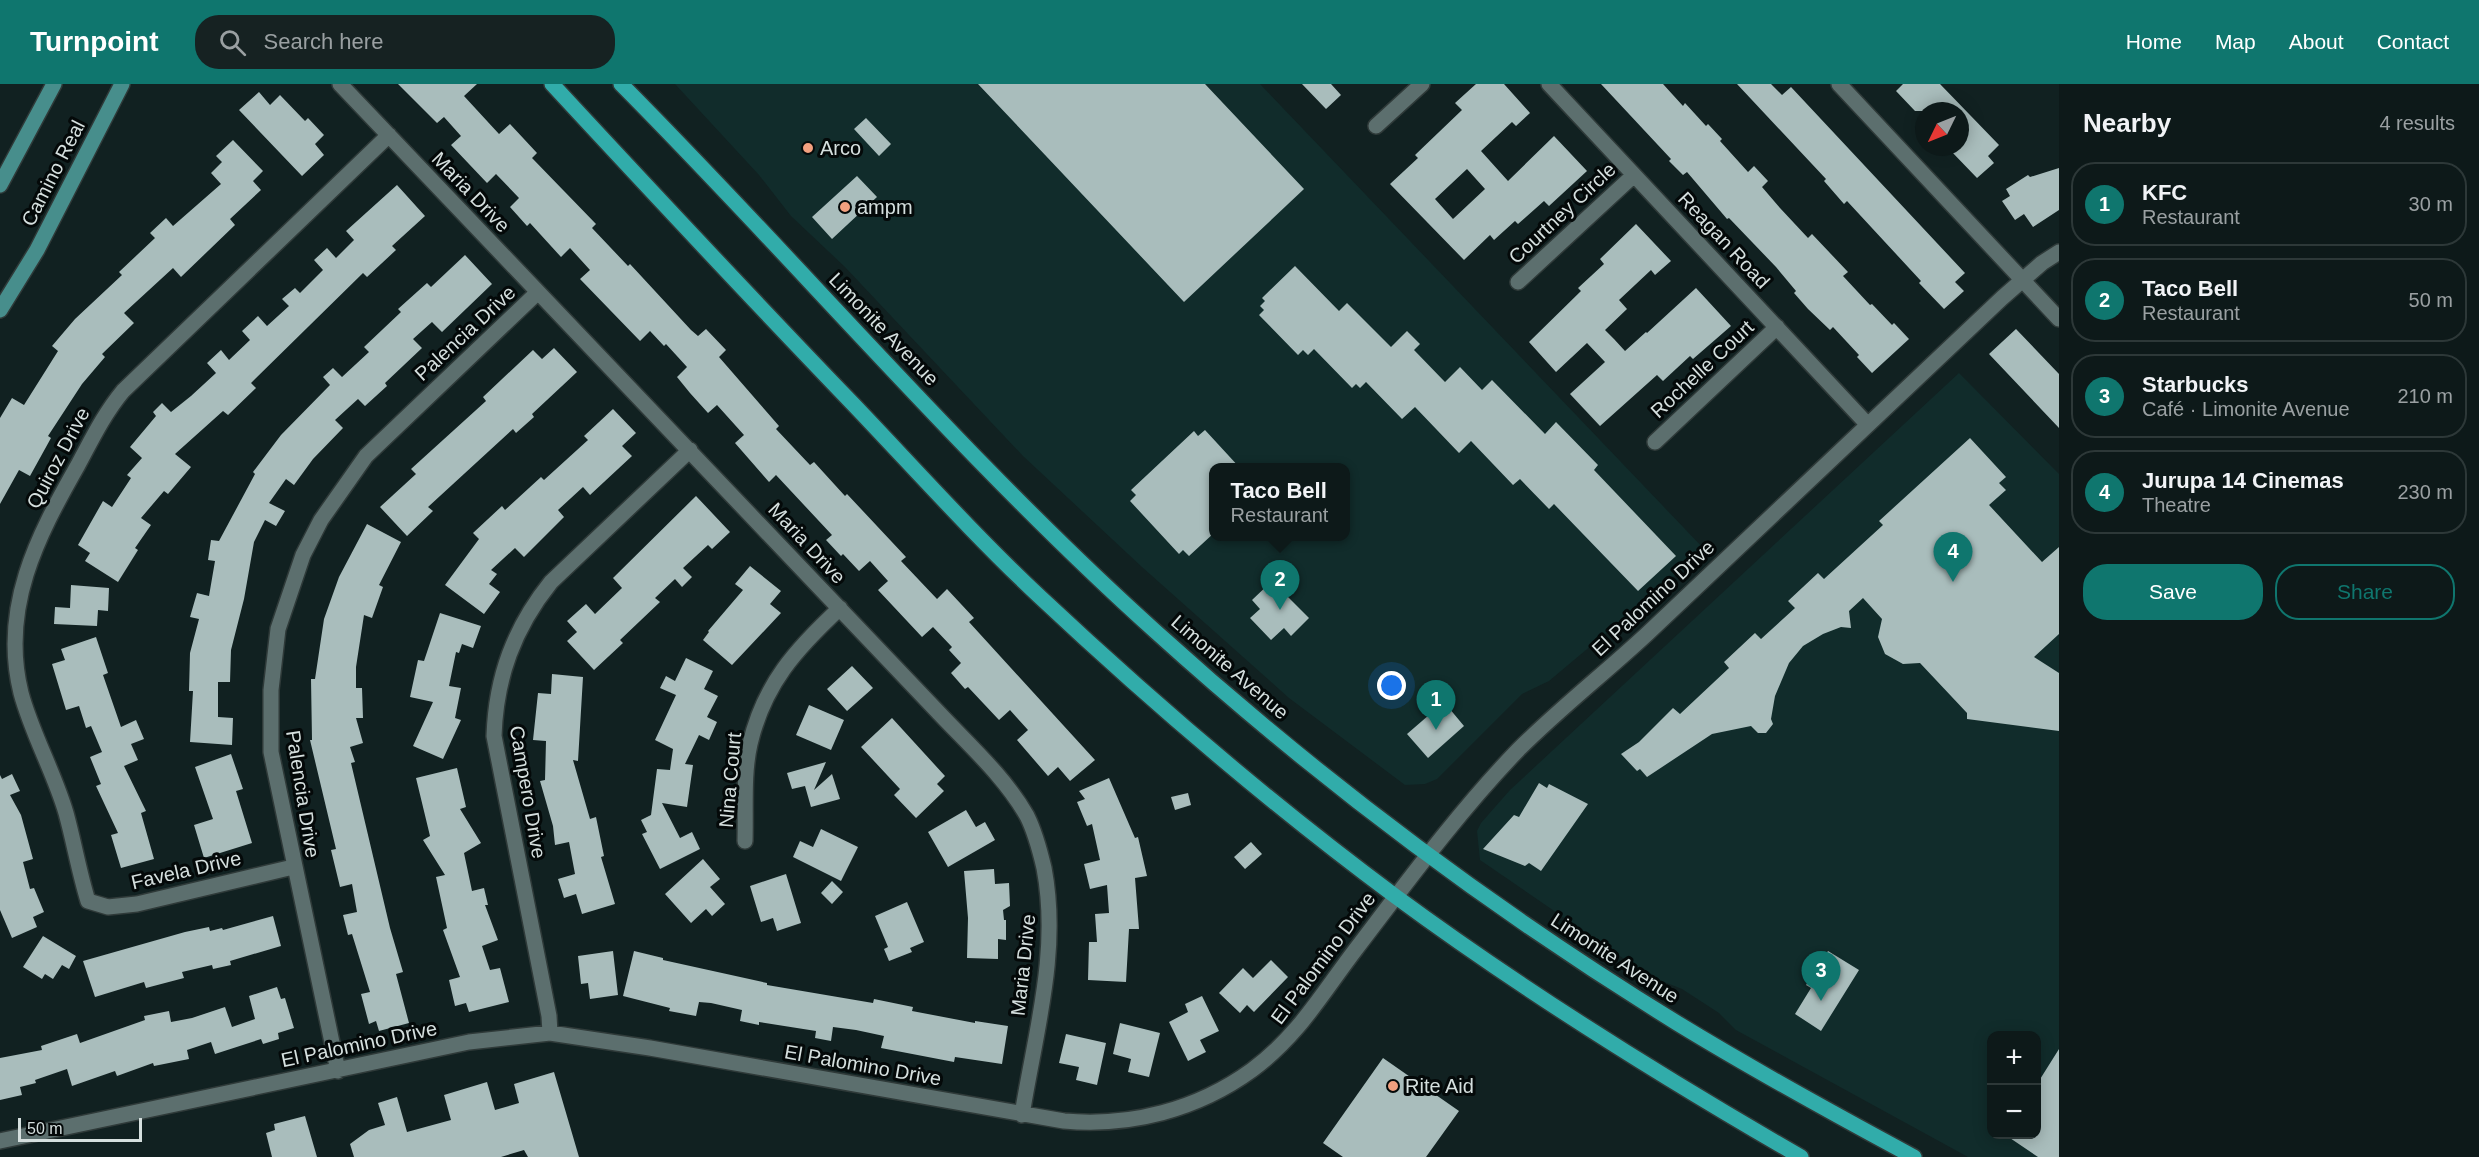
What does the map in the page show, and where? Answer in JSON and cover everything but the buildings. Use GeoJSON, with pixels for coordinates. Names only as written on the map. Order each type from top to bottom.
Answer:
{"type":"FeatureCollection","features":[{"type":"Feature","properties":{"kind":"main road","name":"Camino Real"},"geometry":{"type":"LineString","coordinates":[[0,184],[54,84]]}},
{"type":"Feature","properties":{"kind":"main road","name":"Camino Real"},"geometry":{"type":"LineString","coordinates":[[2,302],[37,250],[122,84]]}},
{"type":"Feature","properties":{"kind":"main road"},"geometry":{"type":"LineString","coordinates":[[552,84],[965,523],[1037,594],[1129,678],[1224,759],[1397,897],[1517,982],[1672,1080],[1801,1157]]}},
{"type":"Feature","properties":{"kind":"main road","name":"Limonite Avenue"},"geometry":{"type":"LineString","coordinates":[[621,84],[701,165],[1011,493],[1152,629],[1244,710],[1430,855],[1545,938],[1675,1021],[1809,1100],[1914,1157]]}},
{"type":"Feature","properties":{"kind":"street","name":"Maria Drive"},"geometry":{"type":"LineString","coordinates":[[340,84],[840,608],[1009,791],[1027,817],[1040,851],[1050,912],[1050,938],[1045,988],[1022,1115]]}},
{"type":"Feature","properties":{"kind":"street"},"geometry":{"type":"LineString","coordinates":[[1376,126],[1422,84]]}},
{"type":"Feature","properties":{"kind":"street","name":"Reagan Road"},"geometry":{"type":"LineString","coordinates":[[1549,84],[1868,425]]}},
{"type":"Feature","properties":{"kind":"street"},"geometry":{"type":"LineString","coordinates":[[1839,84],[2059,319]]}},
{"type":"Feature","properties":{"kind":"street","name":"Quiroz Drive"},"geometry":{"type":"LineString","coordinates":[[88,902],[66,812],[21,692],[14,644],[18,596],[33,548],[105,413],[123,391],[389,135]]}},
{"type":"Feature","properties":{"kind":"street","name":"Courtney Circle"},"geometry":{"type":"LineString","coordinates":[[1518,282],[1634,175]]}},
{"type":"Feature","properties":{"kind":"street","name":"El Palomino Drive"},"geometry":{"type":"LineString","coordinates":[[0,1141],[470,1042],[550,1032],[1022,1115],[1086,1123],[1127,1121],[1188,1104],[1249,1071],[1282,1046],[1430,855],[1518,750],[1640,640],[2023,280],[2059,252]]}},
{"type":"Feature","properties":{"kind":"street","name":"Palencia Drive"},"geometry":{"type":"LineString","coordinates":[[338,1071],[293,867],[271,752],[271,690],[278,629],[303,555],[321,520],[366,456],[538,292]]}},
{"type":"Feature","properties":{"kind":"street","name":"Rochelle Court"},"geometry":{"type":"LineString","coordinates":[[1655,442],[1777,327]]}},
{"type":"Feature","properties":{"kind":"street","name":"Campero Drive"},"geometry":{"type":"LineString","coordinates":[[550,1032],[549,1016],[494,736],[495,704],[503,672],[520,629],[533,604],[551,582],[690,450]]}},
{"type":"Feature","properties":{"kind":"street","name":"Nina Court"},"geometry":{"type":"LineString","coordinates":[[745,841],[750,746],[760,712],[774,682],[789,660],[840,608]]}},
{"type":"Feature","properties":{"kind":"street","name":"Favela Drive"},"geometry":{"type":"LineString","coordinates":[[88,902],[108,907],[137,903],[293,867]]}},
{"type":"Feature","properties":{"kind":"shaded area"},"geometry":{"type":"Polygon","coordinates":[[[675,84],[1260,84],[1705,550],[1549,681],[1522,694],[1437,779],[1425,784],[1405,785],[1289,698],[1142,567],[1023,456],[845,267],[791,216],[759,175],[675,84]]]}},
{"type":"Feature","properties":{"kind":"shaded area"},"geometry":{"type":"Polygon","coordinates":[[[1959,373],[2059,474],[2059,1157],[1968,1157],[1736,1030],[1719,1013],[1682,989],[1649,976],[1480,860],[1477,831],[1481,823],[1510,790],[1959,373]]]}},
{"type":"Feature","properties":{"kind":"place","name":"Arco"},"geometry":{"type":"Point","coordinates":[808,148]}},
{"type":"Feature","properties":{"kind":"place","name":"ampm"},"geometry":{"type":"Point","coordinates":[845,207]}},
{"type":"Feature","properties":{"kind":"place","name":"Jurupa 14 Cinemas"},"geometry":{"type":"Point","coordinates":[1953,582]}},
{"type":"Feature","properties":{"kind":"place","name":"Taco Bell"},"geometry":{"type":"Point","coordinates":[1280,610]}},
{"type":"Feature","properties":{"kind":"place","name":"KFC"},"geometry":{"type":"Point","coordinates":[1436,730]}},
{"type":"Feature","properties":{"kind":"place","name":"Starbucks"},"geometry":{"type":"Point","coordinates":[1821,1001]}},
{"type":"Feature","properties":{"kind":"place","name":"Rite Aid"},"geometry":{"type":"Point","coordinates":[1393,1086]}}]}
